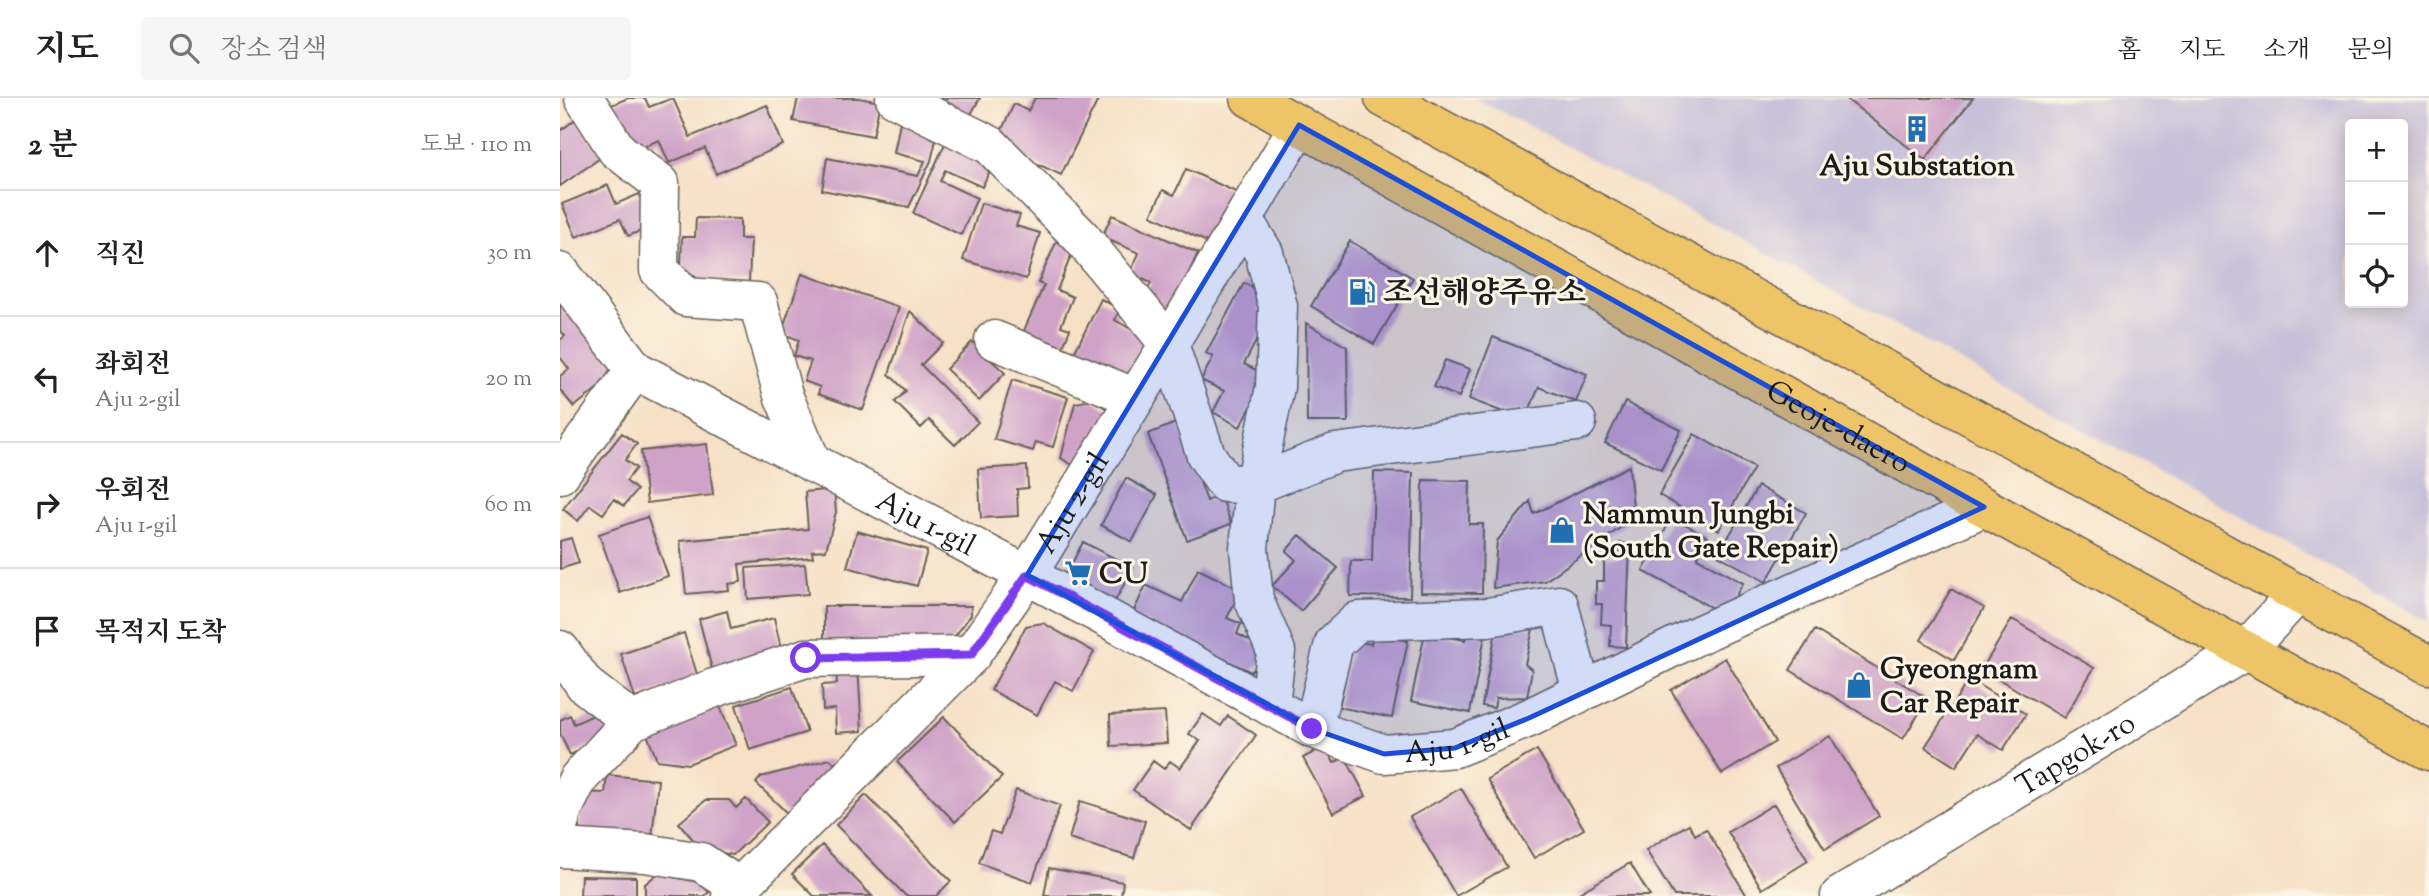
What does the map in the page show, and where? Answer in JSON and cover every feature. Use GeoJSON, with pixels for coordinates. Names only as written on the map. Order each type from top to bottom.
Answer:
{"type":"FeatureCollection","features":[{"type":"Feature","properties":{"kind":"highway","name":"Geoje-daero"},"geometry":{"type":"LineString","coordinates":[[1250,98],[1984,508],[2429,751]]}},
{"type":"Feature","properties":{"kind":"highway"},"geometry":{"type":"LineString","coordinates":[[1384,98],[2429,665]]}},
{"type":"Feature","properties":{"kind":"street"},"geometry":{"type":"LineString","coordinates":[[584,98],[617,150],[660,183],[659,270],[686,296],[758,302],[783,395],[812,463]]}},
{"type":"Feature","properties":{"kind":"street"},"geometry":{"type":"LineString","coordinates":[[895,98],[990,145],[1081,237],[1169,344],[1206,454],[1225,483],[1255,485],[1335,453],[1577,422]]}},
{"type":"Feature","properties":{"kind":"street","name":"Aju 2-gil"},"geometry":{"type":"LineString","coordinates":[[735,892],[971,655],[1027,575],[1299,125]]}},
{"type":"Feature","properties":{"kind":"street"},"geometry":{"type":"LineString","coordinates":[[1243,219],[1264,253],[1278,306],[1275,387],[1255,485],[1249,548],[1254,600],[1276,651],[1270,706]]}},
{"type":"Feature","properties":{"kind":"street","name":"Aju 1-gil"},"geometry":{"type":"LineString","coordinates":[[560,272],[635,370],[1027,575],[1312,729],[1384,754],[1455,748],[1529,718],[1698,635],[1984,508]]}},
{"type":"Feature","properties":{"kind":"street"},"geometry":{"type":"LineString","coordinates":[[994,340],[1136,398]]}},
{"type":"Feature","properties":{"kind":"street"},"geometry":{"type":"LineString","coordinates":[[560,474],[635,370]]}},
{"type":"Feature","properties":{"kind":"street","name":"Tapgok-ro"},"geometry":{"type":"LineString","coordinates":[[1840,896],[2245,651],[2298,593]]}},
{"type":"Feature","properties":{"kind":"street"},"geometry":{"type":"LineString","coordinates":[[1312,729],[1334,643],[1358,621],[1488,617],[1559,605],[1582,692]]}},
{"type":"Feature","properties":{"kind":"street"},"geometry":{"type":"LineString","coordinates":[[560,650],[585,685],[632,721]]}},
{"type":"Feature","properties":{"kind":"street"},"geometry":{"type":"LineString","coordinates":[[560,821],[561,813],[578,779],[632,721],[714,688],[806,658],[971,655]]}},
{"type":"Feature","properties":{"kind":"street"},"geometry":{"type":"LineString","coordinates":[[560,848],[645,853],[701,862],[735,892]]}},
{"type":"Feature","properties":{"kind":"highlighted area"},"geometry":{"type":"Polygon","coordinates":[[[1299,125],[1984,507],[1529,718],[1455,748],[1384,754],[1313,729],[1027,575],[1299,125]]]}},
{"type":"Feature","properties":{"kind":"shaded area"},"geometry":{"type":"Polygon","coordinates":[[[1475,98],[2429,98],[2429,622],[1717,226],[1475,98]]]}},
{"type":"Feature","properties":{"kind":"building"},"geometry":{"type":"Polygon","coordinates":[[[628,98],[645,98],[649,107],[673,98],[690,137],[767,105],[783,145],[716,174],[705,148],[669,163],[659,140],[629,153],[609,106],[628,98]]]}},
{"type":"Feature","properties":{"kind":"building"},"geometry":{"type":"Polygon","coordinates":[[[798,98],[859,98],[880,102],[873,136],[793,121],[798,98]]]}},
{"type":"Feature","properties":{"kind":"building"},"geometry":{"type":"Polygon","coordinates":[[[937,98],[980,98],[970,116],[937,98]]]}},
{"type":"Feature","properties":{"kind":"building"},"geometry":{"type":"Polygon","coordinates":[[[1035,98],[1098,100],[1061,175],[995,144],[1014,104],[1028,111],[1035,98]]]}},
{"type":"Feature","properties":{"kind":"building","name":"Aju Substation"},"geometry":{"type":"Polygon","coordinates":[[[1845,98],[1973,98],[1925,160],[1845,98]]]}},
{"type":"Feature","properties":{"kind":"building"},"geometry":{"type":"Polygon","coordinates":[[[901,117],[939,127],[931,161],[909,207],[822,190],[827,158],[918,176],[925,161],[894,153],[901,117]]]}},
{"type":"Feature","properties":{"kind":"building"},"geometry":{"type":"Polygon","coordinates":[[[576,119],[603,156],[560,186],[560,131],[576,119]]]}},
{"type":"Feature","properties":{"kind":"building"},"geometry":{"type":"Polygon","coordinates":[[[948,137],[996,158],[982,187],[945,170],[940,181],[977,198],[961,235],[913,213],[948,137]]]}},
{"type":"Feature","properties":{"kind":"building"},"geometry":{"type":"Polygon","coordinates":[[[1186,169],[1238,193],[1213,245],[1151,215],[1163,190],[1174,195],[1186,169]]]}},
{"type":"Feature","properties":{"kind":"building"},"geometry":{"type":"Polygon","coordinates":[[[608,185],[616,204],[644,192],[658,224],[628,236],[620,219],[576,237],[562,204],[608,185]]]}},
{"type":"Feature","properties":{"kind":"building"},"geometry":{"type":"Polygon","coordinates":[[[981,203],[1020,215],[1016,226],[1040,233],[1026,279],[963,260],[981,203]]]}},
{"type":"Feature","properties":{"kind":"building"},"geometry":{"type":"Polygon","coordinates":[[[1112,215],[1198,253],[1171,312],[1154,304],[1156,297],[1146,293],[1151,283],[1130,273],[1139,253],[1102,237],[1112,215]]]}},
{"type":"Feature","properties":{"kind":"building"},"geometry":{"type":"Polygon","coordinates":[[[696,218],[740,219],[740,239],[751,239],[749,282],[700,281],[681,265],[682,237],[695,237],[696,218]]]}},
{"type":"Feature","properties":{"kind":"building"},"geometry":{"type":"Polygon","coordinates":[[[1058,238],[1075,246],[1057,290],[1073,297],[1061,326],[1070,329],[1061,352],[1022,335],[1044,285],[1038,283],[1058,238]]]}},
{"type":"Feature","properties":{"kind":"building","name":"조선해양주유소"},"geometry":{"type":"Polygon","coordinates":[[[1350,241],[1413,278],[1374,344],[1311,306],[1350,241]]]}},
{"type":"Feature","properties":{"kind":"building"},"geometry":{"type":"Polygon","coordinates":[[[802,274],[899,307],[863,410],[818,394],[820,387],[804,381],[811,361],[794,356],[799,340],[781,333],[802,274]]]}},
{"type":"Feature","properties":{"kind":"building"},"geometry":{"type":"Polygon","coordinates":[[[1244,283],[1266,295],[1258,311],[1269,317],[1244,364],[1268,376],[1240,427],[1213,412],[1224,391],[1201,380],[1213,357],[1206,353],[1244,283]]]}},
{"type":"Feature","properties":{"kind":"building"},"geometry":{"type":"Polygon","coordinates":[[[560,292],[621,370],[574,407],[560,390],[560,376],[569,369],[560,357],[560,340],[565,336],[560,330],[560,292]]]}},
{"type":"Feature","properties":{"kind":"building"},"geometry":{"type":"Polygon","coordinates":[[[1101,299],[1120,309],[1115,320],[1149,339],[1125,385],[1072,357],[1101,299]]]}},
{"type":"Feature","properties":{"kind":"building"},"geometry":{"type":"Polygon","coordinates":[[[910,311],[943,343],[921,365],[978,422],[955,445],[929,420],[921,428],[895,402],[906,391],[889,374],[910,311]]]}},
{"type":"Feature","properties":{"kind":"building"},"geometry":{"type":"Polygon","coordinates":[[[1306,323],[1347,347],[1348,422],[1307,422],[1306,323]]]}},
{"type":"Feature","properties":{"kind":"building"},"geometry":{"type":"Polygon","coordinates":[[[1493,337],[1587,374],[1576,402],[1539,387],[1529,411],[1503,412],[1469,399],[1493,337]]]}},
{"type":"Feature","properties":{"kind":"building"},"geometry":{"type":"Polygon","coordinates":[[[972,342],[1005,373],[979,401],[946,369],[972,342]]]}},
{"type":"Feature","properties":{"kind":"building"},"geometry":{"type":"Polygon","coordinates":[[[1445,360],[1470,369],[1459,397],[1434,387],[1445,360]]]}},
{"type":"Feature","properties":{"kind":"building"},"geometry":{"type":"Polygon","coordinates":[[[1012,380],[1068,397],[1053,447],[1036,442],[1033,451],[994,439],[1012,380]]]}},
{"type":"Feature","properties":{"kind":"building"},"geometry":{"type":"Polygon","coordinates":[[[1092,400],[1109,410],[1074,466],[1061,458],[1075,403],[1092,400]]]}},
{"type":"Feature","properties":{"kind":"building"},"geometry":{"type":"Polygon","coordinates":[[[1625,402],[1681,430],[1661,470],[1605,443],[1625,402]]]}},
{"type":"Feature","properties":{"kind":"building"},"geometry":{"type":"Polygon","coordinates":[[[1178,422],[1207,501],[1221,495],[1231,524],[1187,540],[1148,434],[1178,422]]]}},
{"type":"Feature","properties":{"kind":"building"},"geometry":{"type":"Polygon","coordinates":[[[622,433],[637,444],[625,460],[636,468],[626,481],[637,490],[624,506],[614,499],[603,514],[590,505],[578,521],[563,509],[622,433]]]}},
{"type":"Feature","properties":{"kind":"building"},"geometry":{"type":"Polygon","coordinates":[[[1694,434],[1754,468],[1719,530],[1659,495],[1694,434]]]}},
{"type":"Feature","properties":{"kind":"building"},"geometry":{"type":"Polygon","coordinates":[[[707,444],[713,495],[647,503],[641,451],[707,444]]]}},
{"type":"Feature","properties":{"kind":"building"},"geometry":{"type":"Polygon","coordinates":[[[1027,466],[1028,488],[1017,489],[1018,516],[981,518],[978,469],[1027,466]]]}},
{"type":"Feature","properties":{"kind":"building","name":"Nammun Jungbi (South Gate Repair)"},"geometry":{"type":"Polygon","coordinates":[[[1629,466],[1634,518],[1545,581],[1493,588],[1497,541],[1530,501],[1534,514],[1629,466]]]}},
{"type":"Feature","properties":{"kind":"building"},"geometry":{"type":"Polygon","coordinates":[[[1374,472],[1413,473],[1410,597],[1350,596],[1351,561],[1372,561],[1374,472]]]}},
{"type":"Feature","properties":{"kind":"building"},"geometry":{"type":"Polygon","coordinates":[[[1126,478],[1157,495],[1132,542],[1101,525],[1126,478]]]}},
{"type":"Feature","properties":{"kind":"building"},"geometry":{"type":"Polygon","coordinates":[[[1423,480],[1470,481],[1469,524],[1483,524],[1482,593],[1421,592],[1423,480]]]}},
{"type":"Feature","properties":{"kind":"building"},"geometry":{"type":"Polygon","coordinates":[[[1758,486],[1806,513],[1766,582],[1718,555],[1758,486]]]}},
{"type":"Feature","properties":{"kind":"building"},"geometry":{"type":"Polygon","coordinates":[[[834,489],[836,512],[826,550],[812,551],[813,557],[739,564],[741,582],[728,584],[729,590],[686,594],[680,541],[808,529],[805,492],[834,489]]]}},
{"type":"Feature","properties":{"kind":"building"},"geometry":{"type":"Polygon","coordinates":[[[647,517],[668,576],[620,593],[599,534],[647,517]]]}},
{"type":"Feature","properties":{"kind":"building"},"geometry":{"type":"Polygon","coordinates":[[[1672,517],[1708,537],[1697,558],[1743,583],[1725,615],[1643,571],[1672,517]]]}},
{"type":"Feature","properties":{"kind":"building"},"geometry":{"type":"Polygon","coordinates":[[[857,531],[927,551],[917,586],[847,567],[857,531]]]}},
{"type":"Feature","properties":{"kind":"building"},"geometry":{"type":"Polygon","coordinates":[[[1300,535],[1338,568],[1301,611],[1272,586],[1296,560],[1286,551],[1300,535]]]}},
{"type":"Feature","properties":{"kind":"building"},"geometry":{"type":"Polygon","coordinates":[[[571,538],[579,563],[560,569],[560,541],[571,538]]]}},
{"type":"Feature","properties":{"kind":"building"},"geometry":{"type":"Polygon","coordinates":[[[1083,542],[1133,568],[1114,603],[1065,577],[1083,542]]]}},
{"type":"Feature","properties":{"kind":"building"},"geometry":{"type":"Polygon","coordinates":[[[1619,543],[1630,544],[1626,647],[1610,646],[1611,625],[1601,624],[1602,604],[1596,604],[1596,581],[1604,581],[1604,558],[1618,558],[1619,543]]]}},
{"type":"Feature","properties":{"kind":"building"},"geometry":{"type":"Polygon","coordinates":[[[805,564],[808,594],[748,599],[746,568],[805,564]]]}},
{"type":"Feature","properties":{"kind":"building"},"geometry":{"type":"Polygon","coordinates":[[[1198,569],[1241,590],[1227,618],[1241,624],[1237,634],[1260,646],[1263,660],[1251,672],[1132,615],[1146,585],[1182,602],[1198,569]]]}},
{"type":"Feature","properties":{"kind":"building"},"geometry":{"type":"Polygon","coordinates":[[[1951,589],[1984,608],[1954,660],[1921,640],[1951,589]]]}},
{"type":"Feature","properties":{"kind":"building"},"geometry":{"type":"Polygon","coordinates":[[[824,606],[971,606],[971,615],[949,644],[824,643],[824,606]]]}},
{"type":"Feature","properties":{"kind":"building"},"geometry":{"type":"Polygon","coordinates":[[[727,611],[731,629],[774,618],[782,652],[712,669],[699,619],[727,611]]]}},
{"type":"Feature","properties":{"kind":"building"},"geometry":{"type":"Polygon","coordinates":[[[2012,619],[2094,668],[2064,718],[1982,669],[2012,619]]]}},
{"type":"Feature","properties":{"kind":"building"},"geometry":{"type":"Polygon","coordinates":[[[1043,623],[1094,652],[1073,691],[1055,681],[1037,715],[991,690],[1026,626],[1043,623]]]}},
{"type":"Feature","properties":{"kind":"building"},"geometry":{"type":"Polygon","coordinates":[[[1518,626],[1533,629],[1525,664],[1532,670],[1527,697],[1496,698],[1494,708],[1482,706],[1495,636],[1518,626]]]}},
{"type":"Feature","properties":{"kind":"building","name":"Gyeongnam Car Repair"},"geometry":{"type":"Polygon","coordinates":[[[1815,630],[1928,699],[1903,739],[1790,670],[1815,630]]]}},
{"type":"Feature","properties":{"kind":"building"},"geometry":{"type":"Polygon","coordinates":[[[1466,632],[1485,636],[1470,713],[1411,701],[1425,633],[1465,640],[1466,632]]]}},
{"type":"Feature","properties":{"kind":"building"},"geometry":{"type":"Polygon","coordinates":[[[684,633],[698,677],[635,698],[621,654],[684,633]]]}},
{"type":"Feature","properties":{"kind":"building"},"geometry":{"type":"Polygon","coordinates":[[[1373,634],[1408,641],[1392,718],[1339,707],[1353,641],[1371,644],[1373,634]]]}},
{"type":"Feature","properties":{"kind":"building"},"geometry":{"type":"Polygon","coordinates":[[[1725,658],[1775,742],[1722,774],[1671,690],[1725,658]]]}},
{"type":"Feature","properties":{"kind":"building"},"geometry":{"type":"Polygon","coordinates":[[[858,667],[862,731],[836,733],[835,709],[823,710],[822,685],[837,684],[836,669],[858,667]]]}},
{"type":"Feature","properties":{"kind":"building"},"geometry":{"type":"Polygon","coordinates":[[[1969,679],[2026,714],[2003,750],[1977,734],[1956,767],[1925,747],[1969,679]]]}},
{"type":"Feature","properties":{"kind":"building"},"geometry":{"type":"Polygon","coordinates":[[[792,687],[807,732],[750,750],[736,705],[792,687]]]}},
{"type":"Feature","properties":{"kind":"building"},"geometry":{"type":"Polygon","coordinates":[[[719,704],[736,745],[688,764],[657,760],[647,734],[719,704]]]}},
{"type":"Feature","properties":{"kind":"building"},"geometry":{"type":"Polygon","coordinates":[[[600,712],[611,735],[570,755],[560,734],[560,720],[570,715],[574,724],[600,712]]]}},
{"type":"Feature","properties":{"kind":"building"},"geometry":{"type":"Polygon","coordinates":[[[1165,712],[1167,743],[1111,746],[1110,715],[1165,712]]]}},
{"type":"Feature","properties":{"kind":"building"},"geometry":{"type":"Polygon","coordinates":[[[1203,714],[1221,726],[1228,716],[1256,735],[1191,830],[1133,790],[1153,761],[1164,769],[1170,761],[1180,768],[1200,741],[1189,734],[1203,714]]]}},
{"type":"Feature","properties":{"kind":"building"},"geometry":{"type":"Polygon","coordinates":[[[944,717],[1002,777],[955,822],[897,762],[944,717]]]}},
{"type":"Feature","properties":{"kind":"building"},"geometry":{"type":"Polygon","coordinates":[[[1830,736],[1879,816],[1825,849],[1776,768],[1830,736]]]}},
{"type":"Feature","properties":{"kind":"building"},"geometry":{"type":"Polygon","coordinates":[[[1325,746],[1334,763],[1345,757],[1366,796],[1333,813],[1303,758],[1325,746]]]}},
{"type":"Feature","properties":{"kind":"building"},"geometry":{"type":"Polygon","coordinates":[[[1537,750],[1584,829],[1534,858],[1487,779],[1537,750]]]}},
{"type":"Feature","properties":{"kind":"building"},"geometry":{"type":"Polygon","coordinates":[[[830,759],[837,766],[788,814],[756,783],[761,777],[830,759]]]}},
{"type":"Feature","properties":{"kind":"building"},"geometry":{"type":"Polygon","coordinates":[[[607,775],[658,780],[652,838],[579,832],[582,792],[605,793],[607,775]]]}},
{"type":"Feature","properties":{"kind":"building"},"geometry":{"type":"Polygon","coordinates":[[[1461,788],[1507,867],[1456,896],[1410,817],[1461,788]]]}},
{"type":"Feature","properties":{"kind":"building"},"geometry":{"type":"Polygon","coordinates":[[[1016,790],[1060,806],[1032,882],[979,863],[991,831],[1000,834],[1016,790]]]}},
{"type":"Feature","properties":{"kind":"building"},"geometry":{"type":"Polygon","coordinates":[[[866,795],[951,881],[936,896],[906,896],[836,825],[866,795]]]}},
{"type":"Feature","properties":{"kind":"building"},"geometry":{"type":"Polygon","coordinates":[[[746,799],[768,822],[733,855],[701,849],[679,823],[706,800],[729,800],[736,808],[746,799]]]}},
{"type":"Feature","properties":{"kind":"building"},"geometry":{"type":"Polygon","coordinates":[[[1080,801],[1145,821],[1134,858],[1069,839],[1080,801]]]}},
{"type":"Feature","properties":{"kind":"building"},"geometry":{"type":"Polygon","coordinates":[[[1774,804],[1808,861],[1762,889],[1728,832],[1774,804]]]}},
{"type":"Feature","properties":{"kind":"building"},"geometry":{"type":"Polygon","coordinates":[[[1689,824],[1695,835],[1706,829],[1747,896],[1674,896],[1646,850],[1689,824]]]}},
{"type":"Feature","properties":{"kind":"building"},"geometry":{"type":"Polygon","coordinates":[[[822,845],[872,896],[814,896],[792,874],[822,845]]]}},
{"type":"Feature","properties":{"kind":"building"},"geometry":{"type":"Polygon","coordinates":[[[1630,863],[1650,896],[1574,896],[1630,863]]]}},
{"type":"Feature","properties":{"kind":"building"},"geometry":{"type":"Polygon","coordinates":[[[1049,868],[1123,882],[1121,896],[1044,896],[1049,868]]]}},
{"type":"Feature","properties":{"kind":"building"},"geometry":{"type":"Polygon","coordinates":[[[657,874],[699,882],[709,892],[705,896],[645,896],[645,884],[657,874]]]}},
{"type":"Feature","properties":{"kind":"building"},"geometry":{"type":"Polygon","coordinates":[[[581,876],[636,877],[636,896],[580,896],[581,876]]]}},
{"type":"Feature","properties":{"kind":"place","name":"Aju Substation"},"geometry":{"type":"Point","coordinates":[1917,129]}},
{"type":"Feature","properties":{"kind":"place","name":"조선해양주유소"},"geometry":{"type":"Point","coordinates":[1362,292]}},
{"type":"Feature","properties":{"kind":"place","name":"Nammun Jungbi (South Gate Repair)"},"geometry":{"type":"Point","coordinates":[1562,530]}},
{"type":"Feature","properties":{"kind":"place","name":"CU"},"geometry":{"type":"Point","coordinates":[1078,573]}},
{"type":"Feature","properties":{"kind":"place","name":"Gyeongnam Car Repair"},"geometry":{"type":"Point","coordinates":[1859,685]}},
{"type":"Feature","properties":{"kind":"route"},"geometry":{"type":"LineString","coordinates":[[806,658],[971,655],[1027,575],[1312,729]]}}]}
